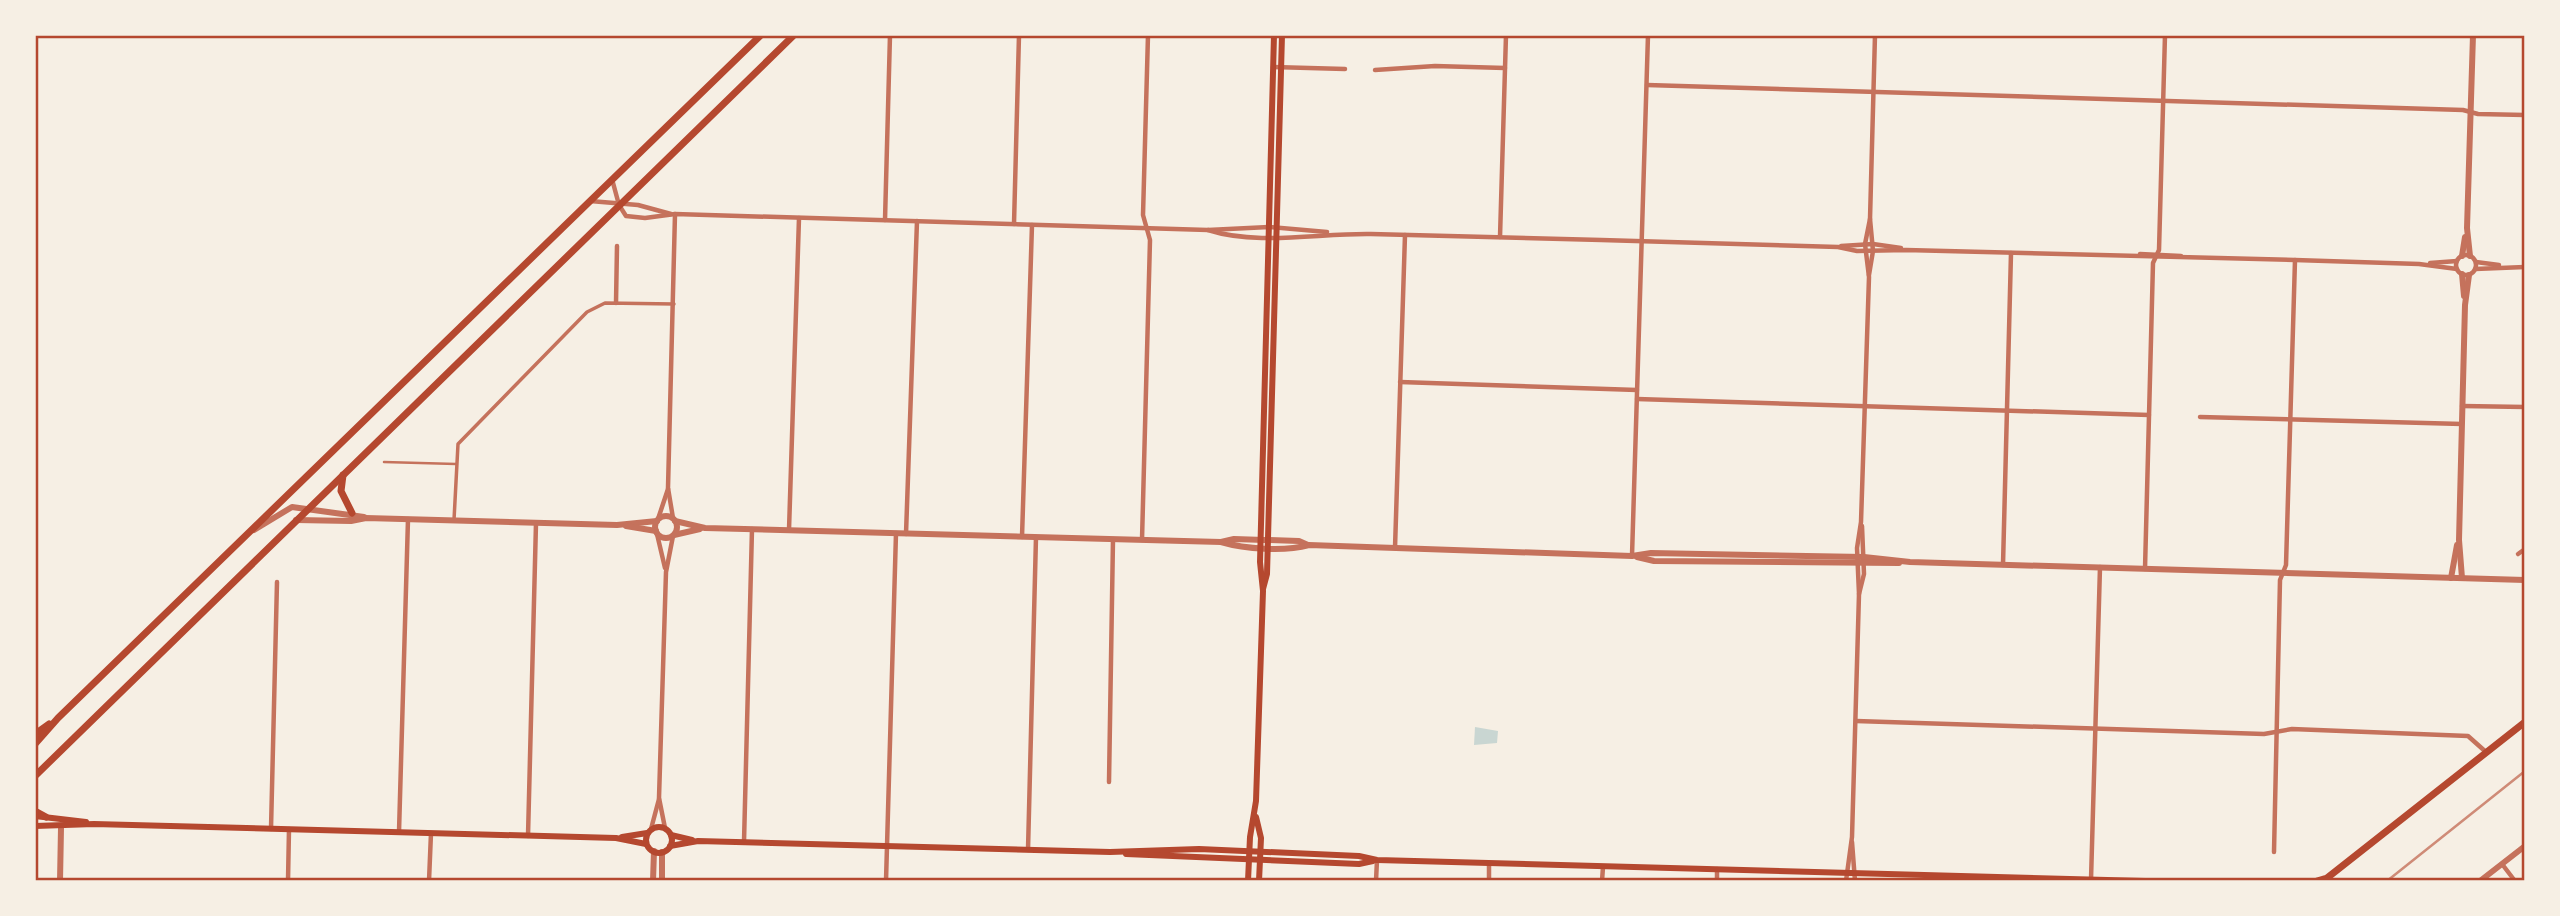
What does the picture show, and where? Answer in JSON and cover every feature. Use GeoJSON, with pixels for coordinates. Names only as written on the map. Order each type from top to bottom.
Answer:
{"type":"FeatureCollection","features":[{"type":"Feature","properties":{"kind":"main road"},"geometry":{"type":"LineString","coordinates":[[35,744],[58,718],[761,35]]}},
{"type":"Feature","properties":{"kind":"main road"},"geometry":{"type":"LineString","coordinates":[[36,776],[794,35]]}},
{"type":"Feature","properties":{"kind":"main road"},"geometry":{"type":"LineString","coordinates":[[1264,544],[1277,237],[1277,67],[1274,35]]}},
{"type":"Feature","properties":{"kind":"main road"},"geometry":{"type":"LineString","coordinates":[[1259,881],[1260,851],[1256,814],[1264,544],[1268,236],[1277,67],[1282,35]]}},
{"type":"Feature","properties":{"kind":"main road"},"geometry":{"type":"LineString","coordinates":[[343,474],[341,491],[352,513]]}},
{"type":"Feature","properties":{"kind":"main road"},"geometry":{"type":"LineString","coordinates":[[35,734],[58,718]]}},
{"type":"Feature","properties":{"kind":"main road"},"geometry":{"type":"LineString","coordinates":[[2317,881],[2326,879],[2525,722]]}},
{"type":"Feature","properties":{"kind":"main road"},"geometry":{"type":"LineString","coordinates":[[35,814],[94,824],[616,838],[646,844],[654,852],[698,841]]}},
{"type":"Feature","properties":{"kind":"main road"},"geometry":{"type":"LineString","coordinates":[[1248,881],[1249,850],[1256,814]]}},
{"type":"Feature","properties":{"kind":"main road"},"geometry":{"type":"LineString","coordinates":[[35,826],[61,828],[94,824]]}},
{"type":"Feature","properties":{"kind":"main road"},"geometry":{"type":"LineString","coordinates":[[616,838],[665,828],[671,835],[698,841],[1110,852],[1249,850],[1359,856],[1377,860],[1846,873],[1855,877],[2145,881]]}},
{"type":"Feature","properties":{"kind":"main road"},"geometry":{"type":"LineString","coordinates":[[646,844],[649,831]]}},
{"type":"Feature","properties":{"kind":"main road"},"geometry":{"type":"LineString","coordinates":[[670,846],[671,835]]}},
{"type":"Feature","properties":{"kind":"main road"},"geometry":{"type":"LineString","coordinates":[[1110,852],[1148,858],[1260,862],[1359,863],[1377,860]]}},
{"type":"Feature","properties":{"kind":"main road"},"geometry":{"type":"LineString","coordinates":[[2260,881],[2267,881]]}},
{"type":"Feature","properties":{"kind":"street"},"geometry":{"type":"LineString","coordinates":[[885,220],[890,35]]}},
{"type":"Feature","properties":{"kind":"street"},"geometry":{"type":"LineString","coordinates":[[1014,224],[1019,35]]}},
{"type":"Feature","properties":{"kind":"street"},"geometry":{"type":"LineString","coordinates":[[1142,540],[1150,240],[1143,215],[1148,35]]}},
{"type":"Feature","properties":{"kind":"street"},"geometry":{"type":"LineString","coordinates":[[1500,237],[1506,35]]}},
{"type":"Feature","properties":{"kind":"street"},"geometry":{"type":"LineString","coordinates":[[1632,556],[1648,35]]}},
{"type":"Feature","properties":{"kind":"street"},"geometry":{"type":"LineString","coordinates":[[1855,877],[1852,837],[1868,277],[1865,244],[1870,219],[1875,35]]}},
{"type":"Feature","properties":{"kind":"street"},"geometry":{"type":"LineString","coordinates":[[2145,569],[2165,35]]}},
{"type":"Feature","properties":{"kind":"street"},"geometry":{"type":"LineString","coordinates":[[2462,578],[2459,540],[2466,272],[2460,258],[2467,228],[2473,35]]}},
{"type":"Feature","properties":{"kind":"street"},"geometry":{"type":"LineString","coordinates":[[1375,70],[1436,66],[1505,68]]}},
{"type":"Feature","properties":{"kind":"street"},"geometry":{"type":"LineString","coordinates":[[1277,67],[1345,69]]}},
{"type":"Feature","properties":{"kind":"street"},"geometry":{"type":"LineString","coordinates":[[1647,85],[2163,100],[2525,115]]}},
{"type":"Feature","properties":{"kind":"street"},"geometry":{"type":"LineString","coordinates":[[612,179],[619,205],[630,217],[675,214],[1208,230],[1269,227],[1332,233],[1838,247],[1865,251],[2419,264],[2466,272],[2525,267]]}},
{"type":"Feature","properties":{"kind":"street"},"geometry":{"type":"LineString","coordinates":[[590,201],[638,205],[675,214]]}},
{"type":"Feature","properties":{"kind":"street"},"geometry":{"type":"LineString","coordinates":[[665,828],[659,798],[666,572],[674,520],[668,488],[675,214]]}},
{"type":"Feature","properties":{"kind":"street"},"geometry":{"type":"LineString","coordinates":[[789,530],[799,218]]}},
{"type":"Feature","properties":{"kind":"street"},"geometry":{"type":"LineString","coordinates":[[1868,277],[1874,251],[1870,219]]}},
{"type":"Feature","properties":{"kind":"street"},"geometry":{"type":"LineString","coordinates":[[906,534],[917,221]]}},
{"type":"Feature","properties":{"kind":"street"},"geometry":{"type":"LineString","coordinates":[[1022,537],[1032,225]]}},
{"type":"Feature","properties":{"kind":"street"},"geometry":{"type":"LineString","coordinates":[[2466,272],[2473,259],[2467,228]]}},
{"type":"Feature","properties":{"kind":"street"},"geometry":{"type":"LineString","coordinates":[[1208,230],[1221,234],[1277,237],[1332,233]]}},
{"type":"Feature","properties":{"kind":"street"},"geometry":{"type":"LineString","coordinates":[[1395,548],[1405,235]]}},
{"type":"Feature","properties":{"kind":"street"},"geometry":{"type":"LineString","coordinates":[[1838,247],[1874,244],[1906,250]]}},
{"type":"Feature","properties":{"kind":"street"},"geometry":{"type":"LineString","coordinates":[[616,303],[617,246]]}},
{"type":"Feature","properties":{"kind":"street"},"geometry":{"type":"LineString","coordinates":[[2003,565],[2011,253]]}},
{"type":"Feature","properties":{"kind":"street"},"geometry":{"type":"LineString","coordinates":[[2419,264],[2460,258],[2511,267]]}},
{"type":"Feature","properties":{"kind":"street"},"geometry":{"type":"LineString","coordinates":[[2274,852],[2280,580],[2283,573],[2291,419],[2295,260]]}},
{"type":"Feature","properties":{"kind":"street"},"geometry":{"type":"LineString","coordinates":[[454,520],[457,447],[461,440],[587,312],[599,304],[674,304]]}},
{"type":"Feature","properties":{"kind":"street"},"geometry":{"type":"LineString","coordinates":[[1400,382],[1637,390]]}},
{"type":"Feature","properties":{"kind":"street"},"geometry":{"type":"LineString","coordinates":[[1637,399],[2149,415]]}},
{"type":"Feature","properties":{"kind":"street"},"geometry":{"type":"LineString","coordinates":[[2462,406],[2525,407]]}},
{"type":"Feature","properties":{"kind":"street"},"geometry":{"type":"LineString","coordinates":[[2200,417],[2462,424]]}},
{"type":"Feature","properties":{"kind":"street"},"geometry":{"type":"LineString","coordinates":[[666,572],[656,533],[668,488]]}},
{"type":"Feature","properties":{"kind":"street"},"geometry":{"type":"LineString","coordinates":[[248,533],[276,518],[286,509],[352,513],[366,518]]}},
{"type":"Feature","properties":{"kind":"street"},"geometry":{"type":"LineString","coordinates":[[295,520],[352,521],[366,518],[617,525],[658,520],[665,516],[705,528],[1221,542],[1234,546],[1300,541],[1309,545],[1632,556],[1651,553],[2525,580]]}},
{"type":"Feature","properties":{"kind":"street"},"geometry":{"type":"LineString","coordinates":[[399,832],[408,519]]}},
{"type":"Feature","properties":{"kind":"street"},"geometry":{"type":"LineString","coordinates":[[528,836],[536,523]]}},
{"type":"Feature","properties":{"kind":"street"},"geometry":{"type":"LineString","coordinates":[[617,525],[656,533],[663,538],[705,528]]}},
{"type":"Feature","properties":{"kind":"street"},"geometry":{"type":"LineString","coordinates":[[744,842],[752,529]]}},
{"type":"Feature","properties":{"kind":"street"},"geometry":{"type":"LineString","coordinates":[[886,881],[896,533]]}},
{"type":"Feature","properties":{"kind":"street"},"geometry":{"type":"LineString","coordinates":[[1028,850],[1036,537]]}},
{"type":"Feature","properties":{"kind":"street"},"geometry":{"type":"LineString","coordinates":[[1109,782],[1113,539]]}},
{"type":"Feature","properties":{"kind":"street"},"geometry":{"type":"LineString","coordinates":[[2451,578],[2459,540]]}},
{"type":"Feature","properties":{"kind":"street"},"geometry":{"type":"LineString","coordinates":[[2518,554],[2525,549]]}},
{"type":"Feature","properties":{"kind":"street"},"geometry":{"type":"LineString","coordinates":[[2091,880],[2100,567]]}},
{"type":"Feature","properties":{"kind":"street"},"geometry":{"type":"LineString","coordinates":[[271,829],[277,582]]}},
{"type":"Feature","properties":{"kind":"street"},"geometry":{"type":"LineString","coordinates":[[1856,720],[2264,734],[2292,729],[2468,736],[2486,752]]}},
{"type":"Feature","properties":{"kind":"street"},"geometry":{"type":"LineString","coordinates":[[649,831],[659,798]]}},
{"type":"Feature","properties":{"kind":"street"},"geometry":{"type":"LineString","coordinates":[[60,881],[61,828]]}},
{"type":"Feature","properties":{"kind":"street"},"geometry":{"type":"LineString","coordinates":[[288,881],[289,829]]}},
{"type":"Feature","properties":{"kind":"street"},"geometry":{"type":"LineString","coordinates":[[429,881],[431,833]]}},
{"type":"Feature","properties":{"kind":"street"},"geometry":{"type":"LineString","coordinates":[[1846,881],[1852,837]]}},
{"type":"Feature","properties":{"kind":"street"},"geometry":{"type":"LineString","coordinates":[[2480,881],[2525,845]]}},
{"type":"Feature","properties":{"kind":"street"},"geometry":{"type":"LineString","coordinates":[[653,881],[654,852]]}},
{"type":"Feature","properties":{"kind":"street"},"geometry":{"type":"LineString","coordinates":[[662,852],[662,881]]}},
{"type":"Feature","properties":{"kind":"street"},"geometry":{"type":"LineString","coordinates":[[1376,881],[1377,860]]}},
{"type":"Feature","properties":{"kind":"street"},"geometry":{"type":"LineString","coordinates":[[1489,863],[1489,881]]}},
{"type":"Feature","properties":{"kind":"street"},"geometry":{"type":"LineString","coordinates":[[2502,864],[2515,881]]}},
{"type":"Feature","properties":{"kind":"street"},"geometry":{"type":"LineString","coordinates":[[1602,881],[1603,866]]}},
{"type":"Feature","properties":{"kind":"street"},"geometry":{"type":"LineString","coordinates":[[1717,869],[1717,881]]}},
{"type":"Feature","properties":{"kind":"lane"},"geometry":{"type":"LineString","coordinates":[[384,462],[456,464]]}},
{"type":"Feature","properties":{"kind":"shaded area"},"geometry":{"type":"Polygon","coordinates":[[[1475,727],[1498,731],[1497,743],[1474,745],[1475,727]]]}},
{"type":"Feature","properties":{"kind":"railway"},"geometry":{"type":"LineString","coordinates":[[2387,881],[2525,771]]}}]}
